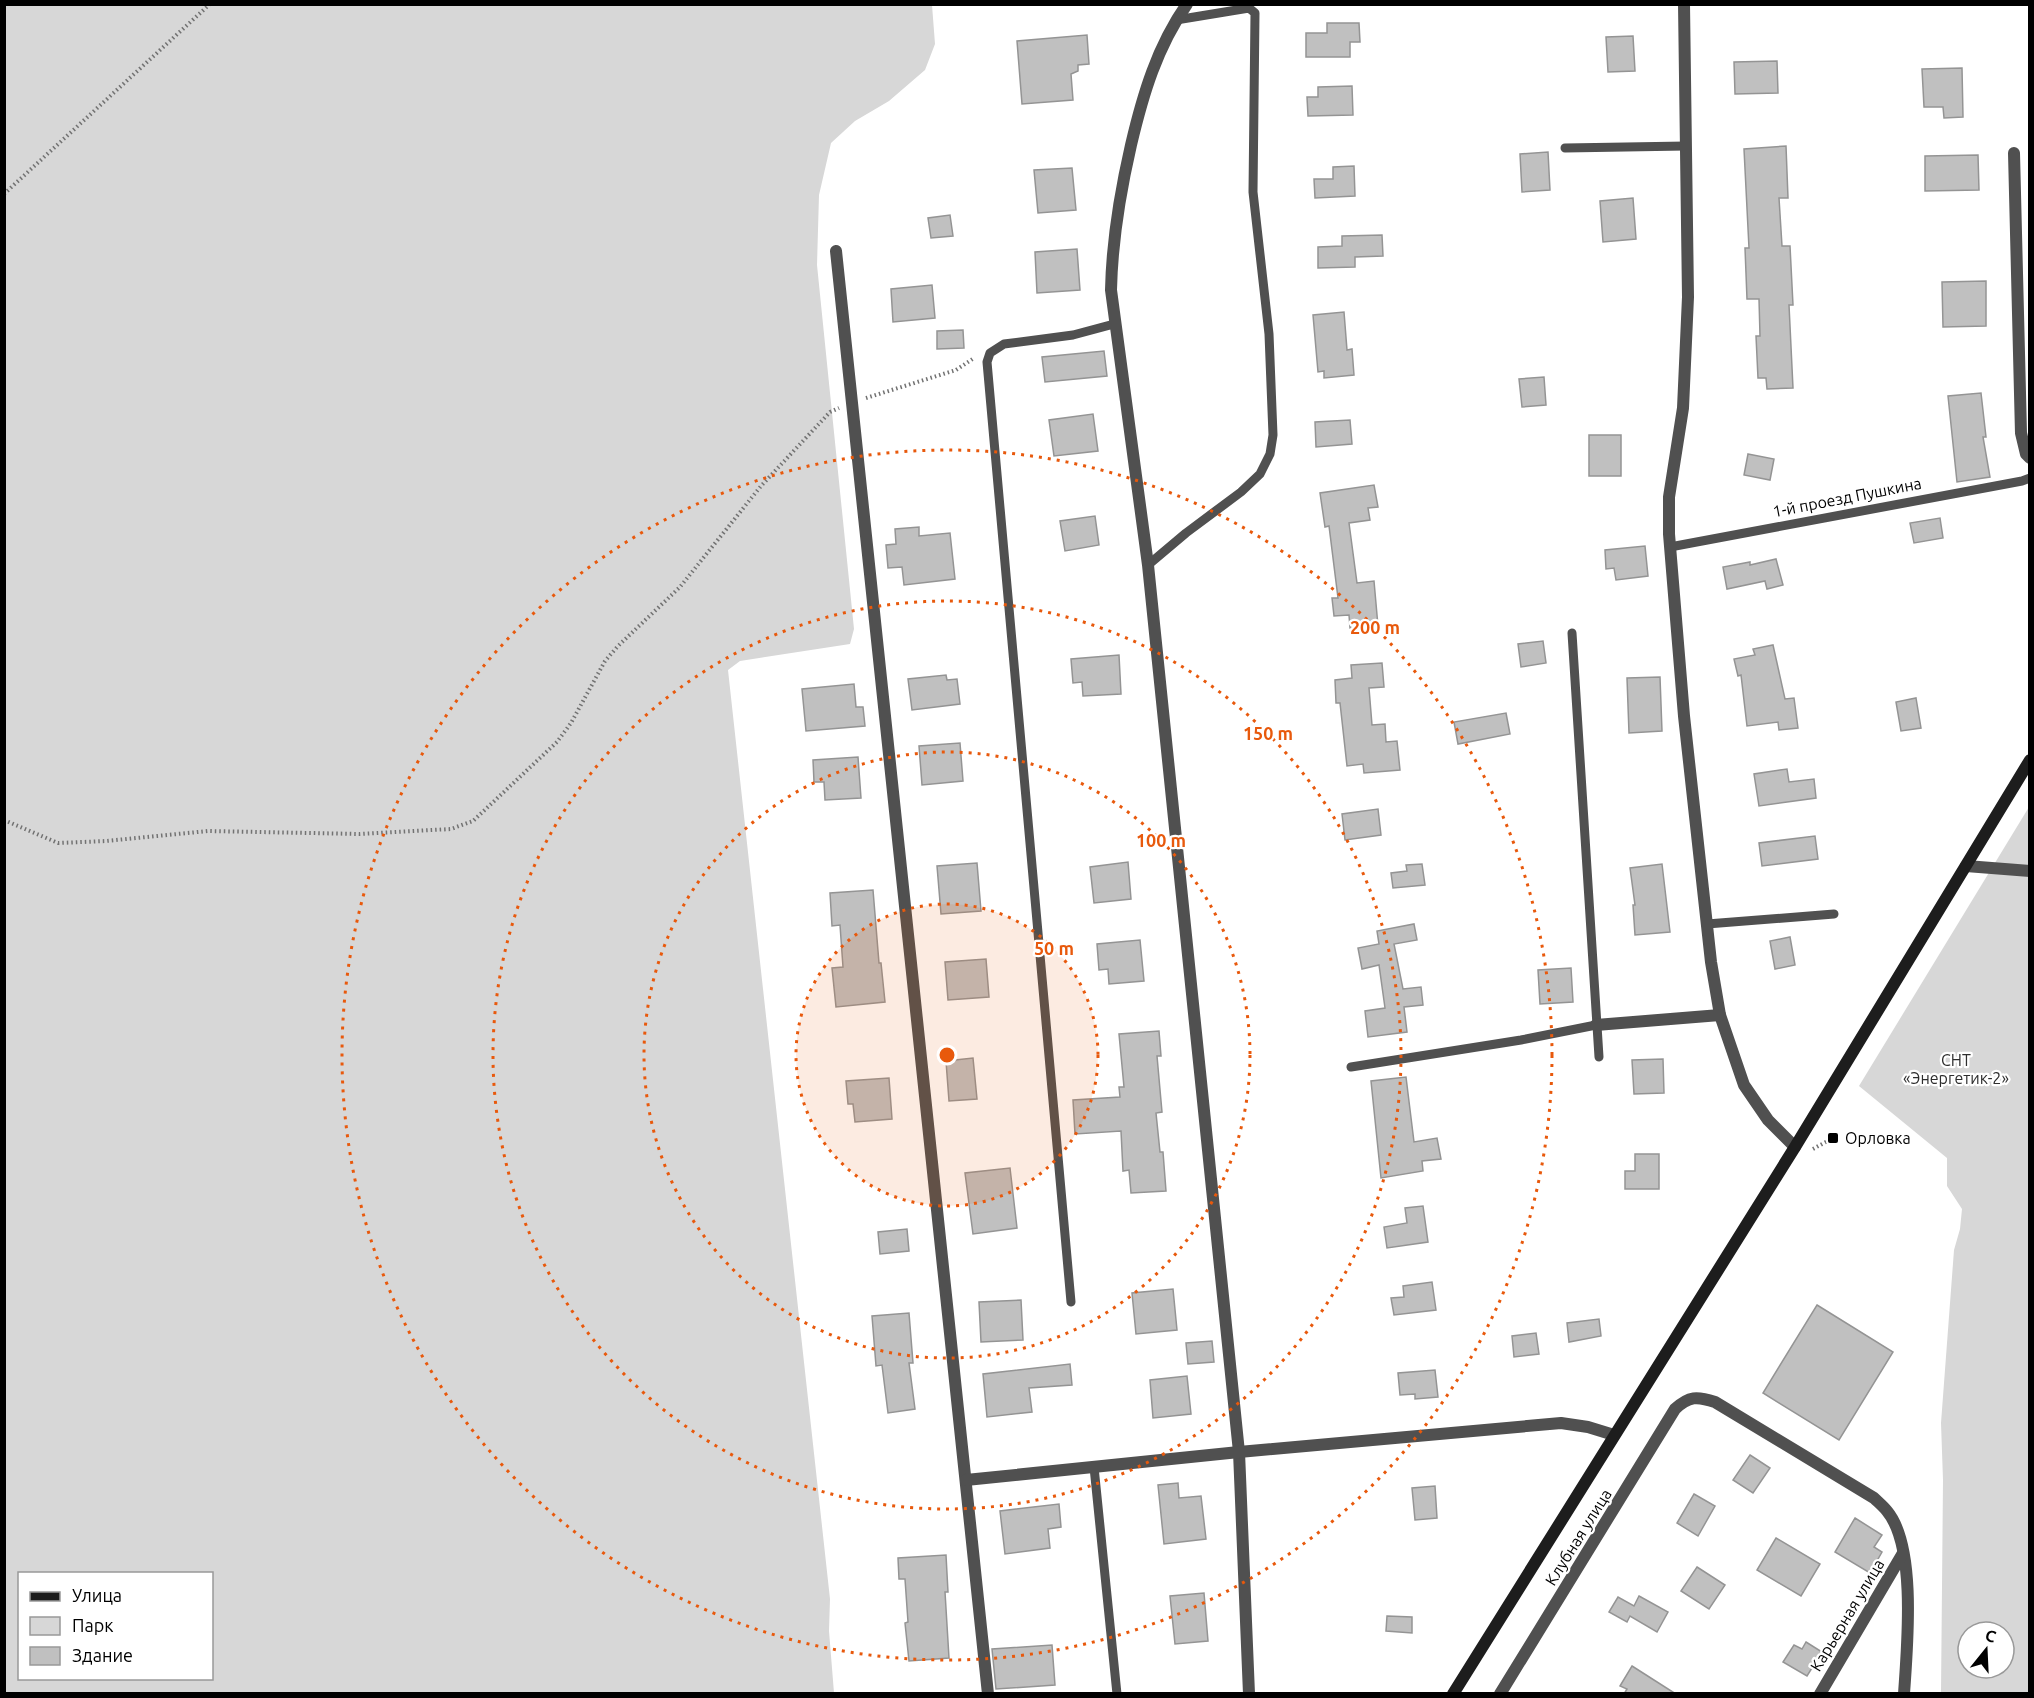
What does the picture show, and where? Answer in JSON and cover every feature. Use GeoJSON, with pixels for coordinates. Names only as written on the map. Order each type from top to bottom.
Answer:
{"type":"FeatureCollection","features":[{"type":"Feature","properties":{"kind":"main road"},"geometry":{"type":"LineString","coordinates":[[1454,1694],[1795,1147],[2030,760]]}},
{"type":"Feature","properties":{"kind":"street"},"geometry":{"type":"LineString","coordinates":[[1187,4],[1162,44],[1145,89],[1120,193],[1111,254],[1111,290],[1148,565],[1239,1452],[1249,1694]]}},
{"type":"Feature","properties":{"kind":"street"},"geometry":{"type":"LineString","coordinates":[[1684,4],[1688,297],[1683,408],[1670,497],[1670,547],[1684,716],[1719,1015],[1744,1085],[1768,1120],[1795,1147]]}},
{"type":"Feature","properties":{"kind":"street"},"geometry":{"type":"LineString","coordinates":[[2014,153],[2021,433],[2025,454],[2030,458]]}},
{"type":"Feature","properties":{"kind":"street"},"geometry":{"type":"LineString","coordinates":[[836,251],[988,1694]]}},
{"type":"Feature","properties":{"kind":"street"},"geometry":{"type":"LineString","coordinates":[[1966,866],[2030,871]]}},
{"type":"Feature","properties":{"kind":"street"},"geometry":{"type":"LineString","coordinates":[[1596,1025],[1719,1015]]}},
{"type":"Feature","properties":{"kind":"street","name":"Клубная улица"},"geometry":{"type":"LineString","coordinates":[[1500,1694],[1676,1409],[1686,1399],[1698,1396],[1714,1402],[1874,1498],[1888,1512],[1898,1531],[1903,1553]]}},
{"type":"Feature","properties":{"kind":"street"},"geometry":{"type":"LineString","coordinates":[[966,1480],[1239,1452],[1561,1423],[1588,1427],[1614,1436]]}},
{"type":"Feature","properties":{"kind":"street"},"geometry":{"type":"LineString","coordinates":[[1903,1553],[1908,1591],[1904,1694]]}},
{"type":"Feature","properties":{"kind":"street","name":"Карьерная улица"},"geometry":{"type":"LineString","coordinates":[[1820,1694],[1903,1553]]}},
{"type":"Feature","properties":{"kind":"lane"},"geometry":{"type":"LineString","coordinates":[[1148,565],[1186,532],[1241,492],[1260,474],[1270,454],[1273,435],[1269,334],[1253,192],[1255,13],[1250,8],[1176,20]]}},
{"type":"Feature","properties":{"kind":"lane"},"geometry":{"type":"LineString","coordinates":[[1565,148],[1686,146]]}},
{"type":"Feature","properties":{"kind":"lane"},"geometry":{"type":"LineString","coordinates":[[1071,1302],[987,362],[990,353],[1004,344],[1074,335],[1114,324]]}},
{"type":"Feature","properties":{"kind":"lane","name":"1-й проезд Пушкина"},"geometry":{"type":"LineString","coordinates":[[1670,547],[2030,478]]}},
{"type":"Feature","properties":{"kind":"lane"},"geometry":{"type":"LineString","coordinates":[[1572,633],[1599,1057]]}},
{"type":"Feature","properties":{"kind":"lane"},"geometry":{"type":"LineString","coordinates":[[1707,924],[1834,914]]}},
{"type":"Feature","properties":{"kind":"lane"},"geometry":{"type":"LineString","coordinates":[[1351,1067],[1521,1040],[1596,1025]]}},
{"type":"Feature","properties":{"kind":"lane"},"geometry":{"type":"LineString","coordinates":[[1094,1467],[1117,1694]]}},
{"type":"Feature","properties":{"kind":"path"},"geometry":{"type":"LineString","coordinates":[[4,194],[210,4]]}},
{"type":"Feature","properties":{"kind":"path"},"geometry":{"type":"LineString","coordinates":[[4,820],[58,843],[106,841],[208,831],[371,833],[452,829],[472,821],[557,742],[571,723],[605,661],[680,587],[761,486],[830,412],[853,402],[956,370],[979,355]]}},
{"type":"Feature","properties":{"kind":"green space"},"geometry":{"type":"Polygon","coordinates":[[[4,5],[932,5],[935,44],[925,70],[889,101],[855,121],[831,143],[819,195],[817,265],[854,629],[850,644],[740,661],[728,670],[830,1599],[829,1631],[834,1693],[5,1693],[4,5]]]}},
{"type":"Feature","properties":{"kind":"green space","name":"СНТ «Энергетик-2»"},"geometry":{"type":"Polygon","coordinates":[[[2029,807],[2029,1693],[1941,1693],[1943,1480],[1941,1423],[1954,1250],[1960,1229],[1962,1209],[1947,1186],[1947,1158],[1859,1086],[2029,807]]]}},
{"type":"Feature","properties":{"kind":"building"},"geometry":{"type":"Polygon","coordinates":[[[1327,23],[1359,23],[1360,42],[1350,42],[1350,57],[1306,57],[1306,33],[1327,33],[1327,23]]]}},
{"type":"Feature","properties":{"kind":"building"},"geometry":{"type":"Polygon","coordinates":[[[1087,35],[1089,64],[1078,65],[1078,71],[1071,74],[1073,100],[1022,104],[1017,41],[1087,35]]]}},
{"type":"Feature","properties":{"kind":"building"},"geometry":{"type":"Polygon","coordinates":[[[1633,36],[1635,71],[1608,72],[1606,37],[1633,36]]]}},
{"type":"Feature","properties":{"kind":"building"},"geometry":{"type":"Polygon","coordinates":[[[1777,61],[1778,93],[1735,94],[1734,62],[1777,61]]]}},
{"type":"Feature","properties":{"kind":"building"},"geometry":{"type":"Polygon","coordinates":[[[1962,68],[1963,117],[1944,118],[1943,107],[1924,107],[1922,69],[1962,68]]]}},
{"type":"Feature","properties":{"kind":"building"},"geometry":{"type":"Polygon","coordinates":[[[1352,86],[1353,115],[1308,116],[1307,97],[1318,97],[1318,87],[1352,86]]]}},
{"type":"Feature","properties":{"kind":"building"},"geometry":{"type":"Polygon","coordinates":[[[1786,146],[1788,198],[1779,198],[1782,246],[1790,246],[1793,305],[1789,305],[1793,388],[1767,389],[1766,378],[1758,378],[1756,336],[1760,336],[1759,299],[1747,299],[1745,248],[1749,248],[1744,149],[1786,146]]]}},
{"type":"Feature","properties":{"kind":"building"},"geometry":{"type":"Polygon","coordinates":[[[1548,152],[1550,190],[1522,192],[1520,154],[1548,152]]]}},
{"type":"Feature","properties":{"kind":"building"},"geometry":{"type":"Polygon","coordinates":[[[1978,155],[1979,190],[1925,191],[1925,156],[1978,155]]]}},
{"type":"Feature","properties":{"kind":"building"},"geometry":{"type":"Polygon","coordinates":[[[1354,166],[1355,196],[1315,198],[1314,179],[1333,179],[1333,167],[1354,166]]]}},
{"type":"Feature","properties":{"kind":"building"},"geometry":{"type":"Polygon","coordinates":[[[1072,168],[1076,210],[1038,213],[1034,170],[1072,168]]]}},
{"type":"Feature","properties":{"kind":"building"},"geometry":{"type":"Polygon","coordinates":[[[1633,198],[1636,239],[1603,242],[1600,201],[1633,198]]]}},
{"type":"Feature","properties":{"kind":"building"},"geometry":{"type":"Polygon","coordinates":[[[950,215],[953,236],[931,238],[928,218],[950,215]]]}},
{"type":"Feature","properties":{"kind":"building"},"geometry":{"type":"Polygon","coordinates":[[[1382,235],[1383,256],[1355,257],[1355,267],[1318,268],[1318,247],[1342,246],[1342,236],[1382,235]]]}},
{"type":"Feature","properties":{"kind":"building"},"geometry":{"type":"Polygon","coordinates":[[[1077,249],[1080,290],[1037,293],[1035,252],[1077,249]]]}},
{"type":"Feature","properties":{"kind":"building"},"geometry":{"type":"Polygon","coordinates":[[[1986,281],[1986,326],[1943,327],[1942,282],[1986,281]]]}},
{"type":"Feature","properties":{"kind":"building"},"geometry":{"type":"Polygon","coordinates":[[[932,285],[935,318],[893,322],[891,289],[932,285]]]}},
{"type":"Feature","properties":{"kind":"building"},"geometry":{"type":"Polygon","coordinates":[[[1344,312],[1347,350],[1352,349],[1354,375],[1324,378],[1324,371],[1318,372],[1313,315],[1344,312]]]}},
{"type":"Feature","properties":{"kind":"building"},"geometry":{"type":"Polygon","coordinates":[[[963,330],[964,348],[937,349],[937,331],[963,330]]]}},
{"type":"Feature","properties":{"kind":"building"},"geometry":{"type":"Polygon","coordinates":[[[1104,351],[1107,376],[1045,382],[1042,357],[1104,351]]]}},
{"type":"Feature","properties":{"kind":"building"},"geometry":{"type":"Polygon","coordinates":[[[1544,377],[1546,405],[1522,407],[1519,379],[1544,377]]]}},
{"type":"Feature","properties":{"kind":"building"},"geometry":{"type":"Polygon","coordinates":[[[1981,393],[1986,437],[1983,437],[1990,477],[1957,482],[1948,396],[1981,393]]]}},
{"type":"Feature","properties":{"kind":"building"},"geometry":{"type":"Polygon","coordinates":[[[1093,414],[1098,451],[1054,456],[1049,420],[1093,414]]]}},
{"type":"Feature","properties":{"kind":"building"},"geometry":{"type":"Polygon","coordinates":[[[1350,420],[1352,444],[1316,447],[1315,422],[1350,420]]]}},
{"type":"Feature","properties":{"kind":"building"},"geometry":{"type":"Polygon","coordinates":[[[1589,435],[1621,435],[1621,476],[1589,476],[1589,435]]]}},
{"type":"Feature","properties":{"kind":"building"},"geometry":{"type":"Polygon","coordinates":[[[1748,454],[1774,459],[1770,480],[1744,475],[1748,454]]]}},
{"type":"Feature","properties":{"kind":"building"},"geometry":{"type":"Polygon","coordinates":[[[1374,485],[1378,507],[1368,508],[1370,520],[1349,523],[1357,583],[1374,581],[1378,626],[1350,628],[1349,615],[1334,616],[1332,598],[1338,598],[1329,526],[1325,527],[1320,493],[1374,485]]]}},
{"type":"Feature","properties":{"kind":"building"},"geometry":{"type":"Polygon","coordinates":[[[1095,516],[1099,545],[1065,551],[1060,521],[1095,516]]]}},
{"type":"Feature","properties":{"kind":"building"},"geometry":{"type":"Polygon","coordinates":[[[1940,518],[1943,538],[1914,543],[1910,523],[1940,518]]]}},
{"type":"Feature","properties":{"kind":"building"},"geometry":{"type":"Polygon","coordinates":[[[919,527],[919,536],[950,533],[955,579],[904,585],[902,567],[888,568],[886,545],[896,544],[895,529],[919,527]]]}},
{"type":"Feature","properties":{"kind":"building"},"geometry":{"type":"Polygon","coordinates":[[[1645,546],[1648,576],[1616,580],[1614,568],[1606,569],[1605,550],[1645,546]]]}},
{"type":"Feature","properties":{"kind":"building"},"geometry":{"type":"Polygon","coordinates":[[[1776,559],[1783,585],[1767,589],[1765,581],[1727,589],[1723,567],[1750,562],[1750,565],[1776,559]]]}},
{"type":"Feature","properties":{"kind":"building"},"geometry":{"type":"Polygon","coordinates":[[[1543,641],[1546,663],[1521,667],[1518,644],[1543,641]]]}},
{"type":"Feature","properties":{"kind":"building"},"geometry":{"type":"Polygon","coordinates":[[[1773,645],[1785,699],[1794,698],[1798,728],[1779,730],[1778,722],[1747,726],[1741,675],[1738,676],[1734,659],[1755,655],[1753,649],[1773,645]]]}},
{"type":"Feature","properties":{"kind":"building"},"geometry":{"type":"Polygon","coordinates":[[[1119,655],[1121,694],[1083,696],[1082,682],[1073,683],[1071,659],[1119,655]]]}},
{"type":"Feature","properties":{"kind":"building"},"geometry":{"type":"Polygon","coordinates":[[[1382,663],[1384,687],[1369,688],[1372,725],[1385,724],[1386,742],[1397,741],[1400,770],[1364,773],[1363,764],[1347,766],[1340,703],[1336,703],[1335,680],[1352,678],[1351,665],[1382,663]]]}},
{"type":"Feature","properties":{"kind":"building"},"geometry":{"type":"Polygon","coordinates":[[[946,675],[947,680],[957,679],[960,704],[912,710],[908,679],[946,675]]]}},
{"type":"Feature","properties":{"kind":"building"},"geometry":{"type":"Polygon","coordinates":[[[1660,677],[1662,731],[1629,733],[1627,678],[1660,677]]]}},
{"type":"Feature","properties":{"kind":"building"},"geometry":{"type":"Polygon","coordinates":[[[854,684],[856,707],[863,707],[865,726],[806,731],[802,689],[854,684]]]}},
{"type":"Feature","properties":{"kind":"building"},"geometry":{"type":"Polygon","coordinates":[[[1916,698],[1921,728],[1901,731],[1896,702],[1916,698]]]}},
{"type":"Feature","properties":{"kind":"building"},"geometry":{"type":"Polygon","coordinates":[[[1506,713],[1510,734],[1458,744],[1454,722],[1506,713]]]}},
{"type":"Feature","properties":{"kind":"building"},"geometry":{"type":"Polygon","coordinates":[[[960,743],[963,781],[922,785],[919,746],[960,743]]]}},
{"type":"Feature","properties":{"kind":"building"},"geometry":{"type":"Polygon","coordinates":[[[858,757],[861,798],[825,800],[824,782],[814,782],[813,760],[858,757]]]}},
{"type":"Feature","properties":{"kind":"building"},"geometry":{"type":"Polygon","coordinates":[[[1787,769],[1789,782],[1814,779],[1816,798],[1759,806],[1754,774],[1787,769]]]}},
{"type":"Feature","properties":{"kind":"building"},"geometry":{"type":"Polygon","coordinates":[[[1378,809],[1381,835],[1345,840],[1342,814],[1378,809]]]}},
{"type":"Feature","properties":{"kind":"building"},"geometry":{"type":"Polygon","coordinates":[[[1815,836],[1818,859],[1762,866],[1759,843],[1815,836]]]}},
{"type":"Feature","properties":{"kind":"building"},"geometry":{"type":"Polygon","coordinates":[[[1128,862],[1131,899],[1094,903],[1090,867],[1128,862]]]}},
{"type":"Feature","properties":{"kind":"building"},"geometry":{"type":"Polygon","coordinates":[[[977,863],[981,911],[941,914],[937,866],[977,863]]]}},
{"type":"Feature","properties":{"kind":"building"},"geometry":{"type":"Polygon","coordinates":[[[1422,864],[1425,885],[1393,888],[1391,873],[1407,871],[1406,865],[1422,864]]]}},
{"type":"Feature","properties":{"kind":"building"},"geometry":{"type":"Polygon","coordinates":[[[1662,864],[1670,932],[1635,935],[1633,905],[1635,905],[1630,868],[1662,864]]]}},
{"type":"Feature","properties":{"kind":"building"},"geometry":{"type":"Polygon","coordinates":[[[873,890],[879,963],[881,963],[885,1002],[836,1007],[832,968],[843,967],[840,925],[832,926],[830,893],[873,890]]]}},
{"type":"Feature","properties":{"kind":"building"},"geometry":{"type":"Polygon","coordinates":[[[1414,924],[1417,940],[1394,944],[1403,989],[1421,987],[1423,1005],[1404,1007],[1407,1032],[1368,1037],[1365,1011],[1385,1008],[1379,965],[1362,969],[1358,948],[1379,944],[1377,931],[1414,924]]]}},
{"type":"Feature","properties":{"kind":"building"},"geometry":{"type":"Polygon","coordinates":[[[1790,937],[1795,965],[1775,969],[1770,941],[1790,937]]]}},
{"type":"Feature","properties":{"kind":"building"},"geometry":{"type":"Polygon","coordinates":[[[1140,940],[1144,981],[1109,984],[1108,969],[1099,970],[1097,944],[1140,940]]]}},
{"type":"Feature","properties":{"kind":"building"},"geometry":{"type":"Polygon","coordinates":[[[986,959],[989,997],[948,1000],[945,962],[986,959]]]}},
{"type":"Feature","properties":{"kind":"building"},"geometry":{"type":"Polygon","coordinates":[[[1571,968],[1573,1002],[1540,1004],[1538,970],[1571,968]]]}},
{"type":"Feature","properties":{"kind":"building"},"geometry":{"type":"Polygon","coordinates":[[[1159,1031],[1161,1056],[1157,1056],[1162,1112],[1156,1113],[1160,1152],[1163,1152],[1166,1191],[1131,1193],[1129,1170],[1123,1171],[1121,1131],[1075,1134],[1073,1100],[1120,1097],[1119,1087],[1124,1087],[1119,1034],[1159,1031]]]}},
{"type":"Feature","properties":{"kind":"building"},"geometry":{"type":"Polygon","coordinates":[[[973,1058],[977,1099],[949,1101],[946,1061],[973,1058]]]}},
{"type":"Feature","properties":{"kind":"building"},"geometry":{"type":"Polygon","coordinates":[[[1663,1059],[1664,1093],[1634,1094],[1632,1060],[1663,1059]]]}},
{"type":"Feature","properties":{"kind":"building"},"geometry":{"type":"Polygon","coordinates":[[[1406,1077],[1414,1142],[1437,1138],[1441,1159],[1422,1161],[1423,1171],[1381,1178],[1371,1081],[1406,1077]]]}},
{"type":"Feature","properties":{"kind":"building"},"geometry":{"type":"Polygon","coordinates":[[[889,1078],[892,1119],[855,1122],[853,1104],[848,1104],[846,1081],[889,1078]]]}},
{"type":"Feature","properties":{"kind":"building"},"geometry":{"type":"Polygon","coordinates":[[[1635,1154],[1659,1154],[1659,1189],[1625,1189],[1625,1171],[1635,1171],[1635,1154]]]}},
{"type":"Feature","properties":{"kind":"building"},"geometry":{"type":"Polygon","coordinates":[[[1010,1168],[1017,1228],[973,1234],[965,1173],[1010,1168]]]}},
{"type":"Feature","properties":{"kind":"building"},"geometry":{"type":"Polygon","coordinates":[[[1423,1206],[1428,1242],[1387,1248],[1384,1227],[1407,1223],[1405,1208],[1423,1206]]]}},
{"type":"Feature","properties":{"kind":"building"},"geometry":{"type":"Polygon","coordinates":[[[907,1229],[909,1251],[880,1254],[878,1232],[907,1229]]]}},
{"type":"Feature","properties":{"kind":"building"},"geometry":{"type":"Polygon","coordinates":[[[1432,1282],[1436,1310],[1394,1315],[1391,1298],[1404,1297],[1403,1286],[1432,1282]]]}},
{"type":"Feature","properties":{"kind":"building"},"geometry":{"type":"Polygon","coordinates":[[[1173,1289],[1177,1330],[1136,1334],[1132,1293],[1173,1289]]]}},
{"type":"Feature","properties":{"kind":"building"},"geometry":{"type":"Polygon","coordinates":[[[1021,1300],[1023,1340],[981,1342],[979,1302],[1021,1300]]]}},
{"type":"Feature","properties":{"kind":"building"},"geometry":{"type":"Polygon","coordinates":[[[1817,1305],[1893,1352],[1839,1440],[1763,1393],[1817,1305]]]}},
{"type":"Feature","properties":{"kind":"building"},"geometry":{"type":"Polygon","coordinates":[[[909,1313],[913,1363],[909,1363],[915,1409],[888,1413],[882,1365],[876,1366],[872,1316],[909,1313]]]}},
{"type":"Feature","properties":{"kind":"building"},"geometry":{"type":"Polygon","coordinates":[[[1599,1319],[1601,1336],[1569,1342],[1567,1323],[1599,1319]]]}},
{"type":"Feature","properties":{"kind":"building"},"geometry":{"type":"Polygon","coordinates":[[[1536,1333],[1539,1354],[1514,1357],[1512,1336],[1536,1333]]]}},
{"type":"Feature","properties":{"kind":"building"},"geometry":{"type":"Polygon","coordinates":[[[1212,1341],[1214,1362],[1188,1364],[1186,1343],[1212,1341]]]}},
{"type":"Feature","properties":{"kind":"building"},"geometry":{"type":"Polygon","coordinates":[[[1070,1364],[1072,1385],[1029,1388],[1032,1412],[987,1417],[983,1374],[1070,1364]]]}},
{"type":"Feature","properties":{"kind":"building"},"geometry":{"type":"Polygon","coordinates":[[[1435,1370],[1438,1397],[1415,1399],[1415,1394],[1400,1395],[1398,1373],[1435,1370]]]}},
{"type":"Feature","properties":{"kind":"building"},"geometry":{"type":"Polygon","coordinates":[[[1187,1376],[1191,1414],[1153,1418],[1150,1380],[1187,1376]]]}},
{"type":"Feature","properties":{"kind":"building"},"geometry":{"type":"Polygon","coordinates":[[[1750,1455],[1770,1468],[1753,1493],[1733,1480],[1750,1455]]]}},
{"type":"Feature","properties":{"kind":"building"},"geometry":{"type":"Polygon","coordinates":[[[1178,1483],[1179,1498],[1201,1496],[1206,1539],[1164,1544],[1158,1485],[1178,1483]]]}},
{"type":"Feature","properties":{"kind":"building"},"geometry":{"type":"Polygon","coordinates":[[[1435,1486],[1437,1518],[1415,1520],[1412,1488],[1435,1486]]]}},
{"type":"Feature","properties":{"kind":"building"},"geometry":{"type":"Polygon","coordinates":[[[1694,1494],[1715,1506],[1698,1536],[1677,1523],[1694,1494]]]}},
{"type":"Feature","properties":{"kind":"building"},"geometry":{"type":"Polygon","coordinates":[[[1059,1504],[1061,1527],[1048,1529],[1050,1548],[1005,1554],[1000,1511],[1059,1504]]]}},
{"type":"Feature","properties":{"kind":"building"},"geometry":{"type":"Polygon","coordinates":[[[1855,1518],[1882,1535],[1874,1547],[1882,1552],[1870,1573],[1835,1552],[1855,1518]]]}},
{"type":"Feature","properties":{"kind":"building"},"geometry":{"type":"Polygon","coordinates":[[[1776,1538],[1820,1564],[1801,1596],[1757,1570],[1776,1538]]]}},
{"type":"Feature","properties":{"kind":"building"},"geometry":{"type":"Polygon","coordinates":[[[946,1555],[948,1592],[945,1592],[949,1658],[909,1661],[905,1623],[908,1622],[905,1579],[899,1579],[898,1558],[946,1555]]]}},
{"type":"Feature","properties":{"kind":"building"},"geometry":{"type":"Polygon","coordinates":[[[1697,1567],[1725,1585],[1709,1609],[1681,1591],[1697,1567]]]}},
{"type":"Feature","properties":{"kind":"building"},"geometry":{"type":"Polygon","coordinates":[[[1204,1593],[1208,1641],[1175,1644],[1170,1596],[1204,1593]]]}},
{"type":"Feature","properties":{"kind":"building"},"geometry":{"type":"Polygon","coordinates":[[[1639,1596],[1668,1612],[1657,1632],[1630,1616],[1627,1622],[1609,1612],[1618,1597],[1634,1606],[1639,1596]]]}},
{"type":"Feature","properties":{"kind":"building"},"geometry":{"type":"Polygon","coordinates":[[[1387,1616],[1412,1617],[1412,1633],[1386,1631],[1387,1616]]]}},
{"type":"Feature","properties":{"kind":"building"},"geometry":{"type":"Polygon","coordinates":[[[1806,1642],[1822,1652],[1807,1676],[1783,1662],[1794,1645],[1802,1649],[1806,1642]]]}},
{"type":"Feature","properties":{"kind":"building"},"geometry":{"type":"Polygon","coordinates":[[[1052,1645],[1055,1685],[996,1689],[992,1649],[1052,1645]]]}},
{"type":"Feature","properties":{"kind":"building"},"geometry":{"type":"Polygon","coordinates":[[[1632,1666],[1676,1694],[1624,1694],[1627,1689],[1620,1686],[1632,1666]]]}},
{"type":"Feature","properties":{"kind":"place","name":"Орловка"},"geometry":{"type":"Point","coordinates":[1833,1138]}}]}
